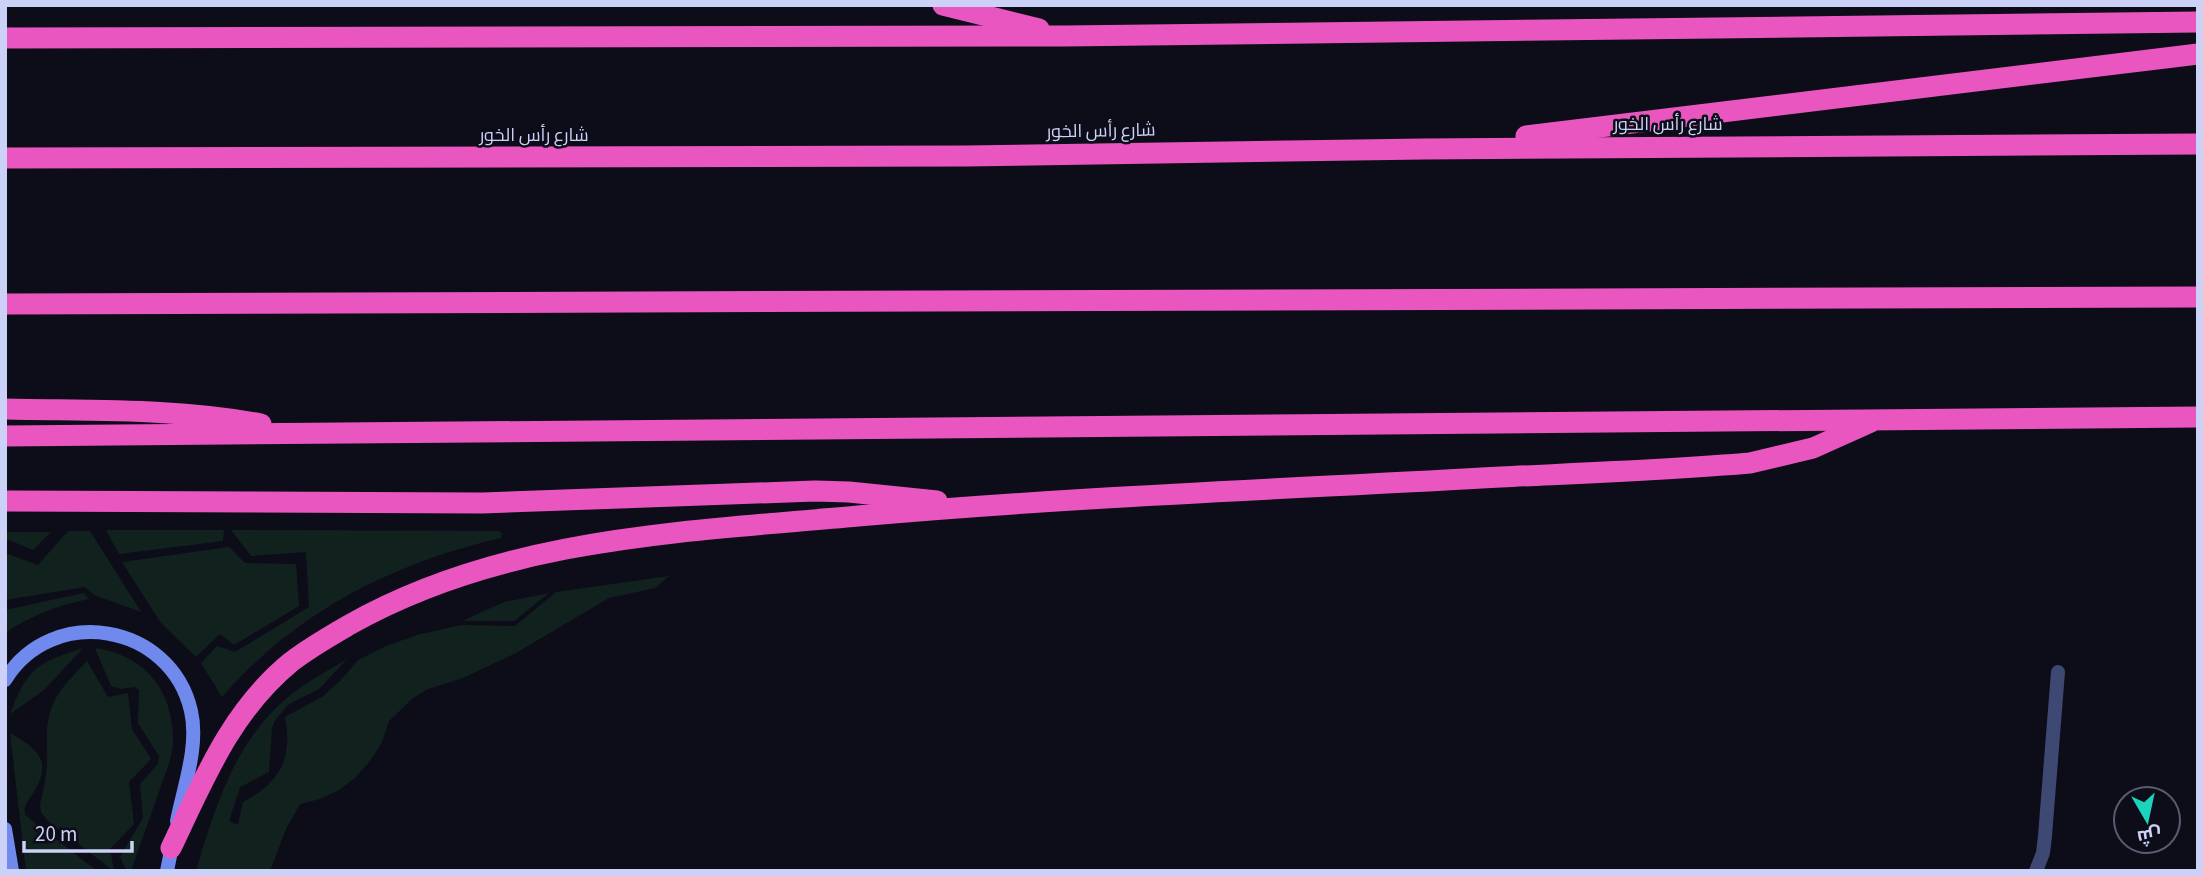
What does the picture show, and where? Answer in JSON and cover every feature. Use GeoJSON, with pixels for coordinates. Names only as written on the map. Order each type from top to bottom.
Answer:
{"type":"FeatureCollection","features":[{"type":"Feature","properties":{"kind":"highway"},"geometry":{"type":"LineString","coordinates":[[943,5],[1065,36]]}},
{"type":"Feature","properties":{"kind":"highway"},"geometry":{"type":"LineString","coordinates":[[5,38],[1065,36],[2198,22]]}},
{"type":"Feature","properties":{"kind":"highway"},"geometry":{"type":"LineString","coordinates":[[1424,149],[2198,54]]}},
{"type":"Feature","properties":{"kind":"highway","name":"شارع رأس الخور"},"geometry":{"type":"LineString","coordinates":[[5,159],[966,156],[1424,149],[2198,144]]}},
{"type":"Feature","properties":{"kind":"highway"},"geometry":{"type":"LineString","coordinates":[[5,304],[2198,297]]}},
{"type":"Feature","properties":{"kind":"highway"},"geometry":{"type":"LineString","coordinates":[[5,409],[184,414],[260,424],[302,433]]}},
{"type":"Feature","properties":{"kind":"highway"},"geometry":{"type":"LineString","coordinates":[[5,436],[2198,416]]}},
{"type":"Feature","properties":{"kind":"highway"},"geometry":{"type":"LineString","coordinates":[[172,848],[216,755],[237,719],[292,661],[331,635],[413,593],[457,576],[508,562],[612,541],[970,506],[1741,464],[1812,448],[1879,418]]}},
{"type":"Feature","properties":{"kind":"highway"},"geometry":{"type":"LineString","coordinates":[[5,501],[482,503],[815,491],[890,495],[970,506]]}},
{"type":"Feature","properties":{"kind":"street"},"geometry":{"type":"LineString","coordinates":[[5,680],[13,667],[47,641],[67,634],[88,632],[110,633],[149,648],[176,675],[185,692],[194,729],[167,871]]}},
{"type":"Feature","properties":{"kind":"street"},"geometry":{"type":"LineString","coordinates":[[5,829],[12,871]]}},
{"type":"Feature","properties":{"kind":"lane"},"geometry":{"type":"LineString","coordinates":[[2036,871],[2043,853],[2045,836],[2058,672]]}},
{"type":"Feature","properties":{"kind":"green space"},"geometry":{"type":"Polygon","coordinates":[[[106,530],[224,530],[223,541],[119,554],[106,530]]]}},
{"type":"Feature","properties":{"kind":"green space"},"geometry":{"type":"Polygon","coordinates":[[[231,530],[502,533],[501,538],[422,561],[348,595],[281,640],[222,697],[201,663],[217,646],[235,652],[309,607],[306,552],[251,556],[231,530]]]}},
{"type":"Feature","properties":{"kind":"green space"},"geometry":{"type":"Polygon","coordinates":[[[68,531],[90,531],[141,612],[94,595],[85,587],[5,600],[5,553],[38,565],[68,531]]]}},
{"type":"Feature","properties":{"kind":"green space"},"geometry":{"type":"Polygon","coordinates":[[[5,532],[51,532],[33,550],[9,540],[5,541],[5,532]]]}},
{"type":"Feature","properties":{"kind":"green space"},"geometry":{"type":"Polygon","coordinates":[[[229,547],[245,563],[296,564],[299,606],[234,645],[220,634],[196,657],[161,623],[122,562],[229,547]]]}},
{"type":"Feature","properties":{"kind":"green space"},"geometry":{"type":"Polygon","coordinates":[[[669,576],[655,588],[609,598],[516,653],[463,678],[428,689],[413,698],[389,721],[382,742],[356,777],[339,790],[300,804],[286,829],[270,871],[196,871],[219,799],[241,755],[270,714],[310,682],[347,659],[319,689],[289,704],[276,719],[272,727],[269,772],[240,787],[229,821],[238,825],[243,802],[256,795],[275,778],[281,768],[287,745],[285,717],[322,697],[358,660],[417,635],[461,625],[515,626],[556,592],[669,576]]]}},
{"type":"Feature","properties":{"kind":"green space"},"geometry":{"type":"Polygon","coordinates":[[[84,593],[89,599],[46,611],[5,633],[5,610],[84,593]]]}},
{"type":"Feature","properties":{"kind":"green space"},"geometry":{"type":"Polygon","coordinates":[[[549,593],[514,621],[462,621],[504,602],[549,593]]]}},
{"type":"Feature","properties":{"kind":"green space"},"geometry":{"type":"Polygon","coordinates":[[[83,648],[44,690],[10,714],[16,698],[36,669],[55,658],[83,648]]]}},
{"type":"Feature","properties":{"kind":"green space"},"geometry":{"type":"Polygon","coordinates":[[[95,648],[128,658],[142,667],[162,692],[172,724],[173,742],[169,762],[131,871],[127,871],[120,857],[143,818],[140,784],[158,764],[159,756],[138,723],[139,690],[135,687],[121,689],[111,686],[95,648]]]}},
{"type":"Feature","properties":{"kind":"green space"},"geometry":{"type":"Polygon","coordinates":[[[87,661],[108,697],[128,693],[132,729],[151,759],[129,782],[134,824],[110,849],[114,871],[47,820],[40,805],[46,773],[47,730],[52,706],[59,693],[87,661]]]}},
{"type":"Feature","properties":{"kind":"green space"},"geometry":{"type":"Polygon","coordinates":[[[10,733],[36,751],[42,765],[42,774],[27,802],[25,815],[97,871],[26,871],[10,733]]]}}]}
